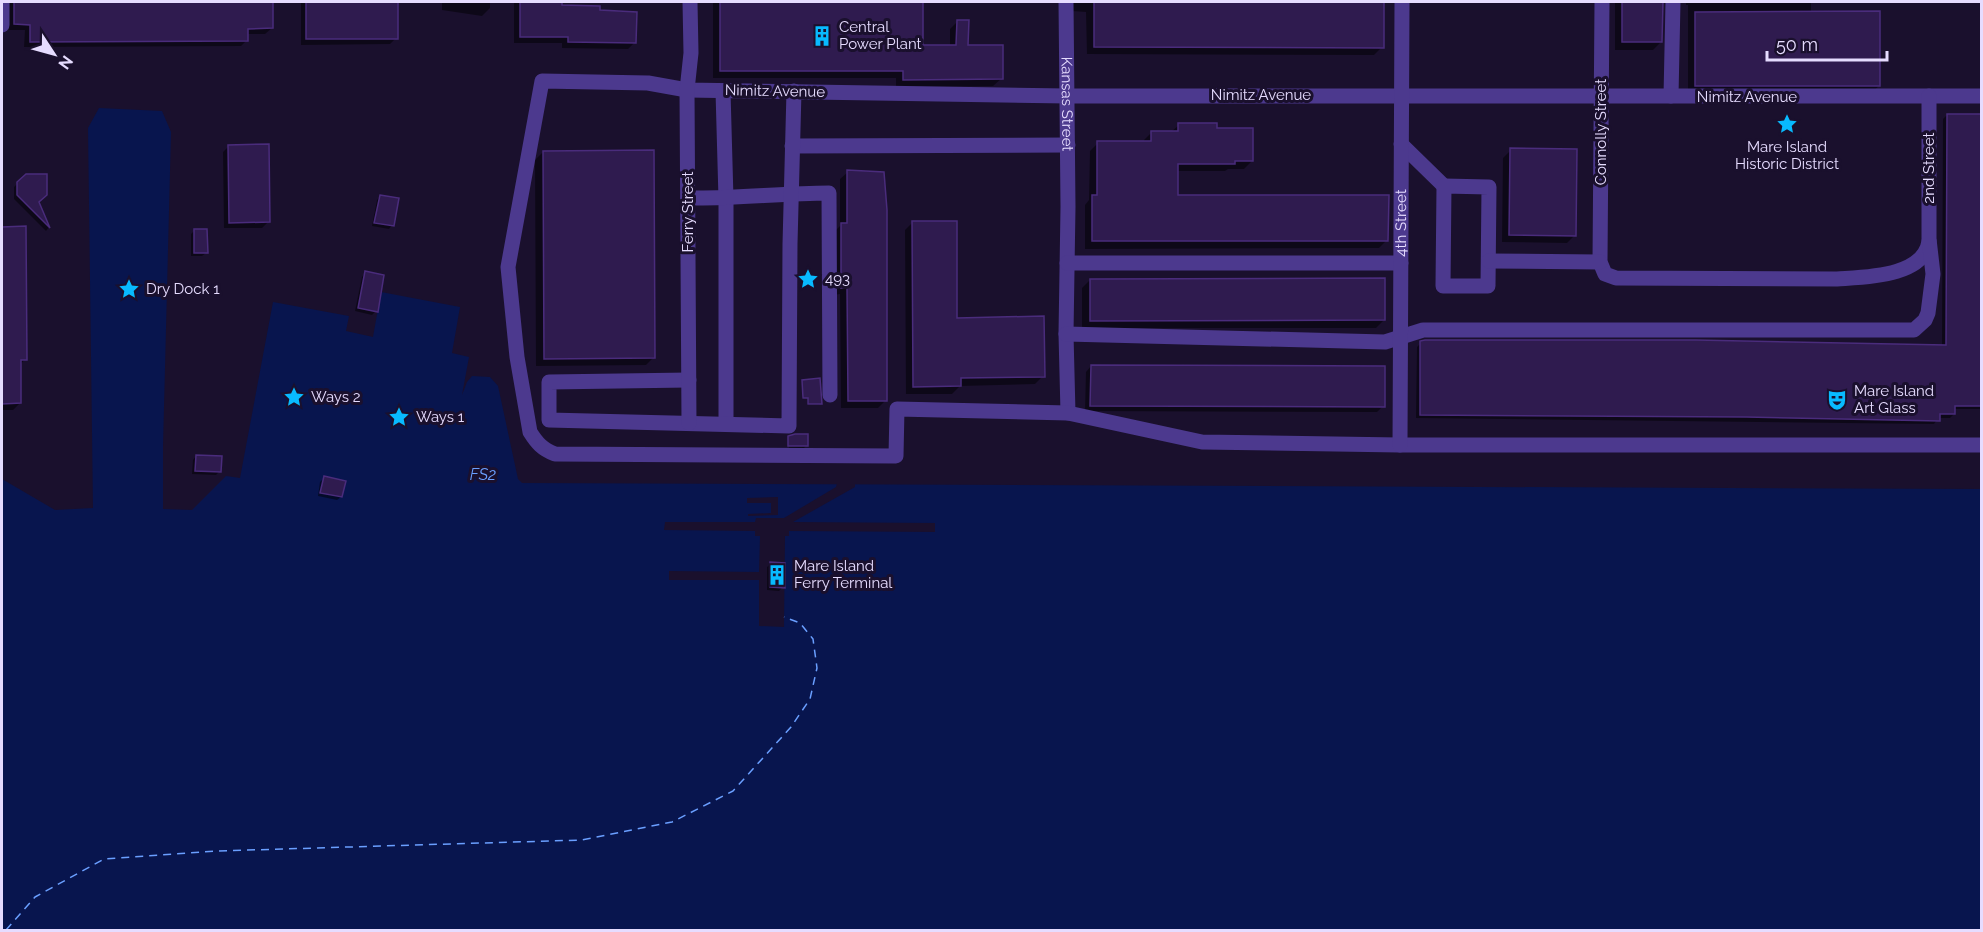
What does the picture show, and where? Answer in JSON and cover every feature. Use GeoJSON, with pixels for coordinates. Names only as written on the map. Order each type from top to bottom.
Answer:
{"type":"FeatureCollection","features":[{"type":"Feature","properties":{"kind":"street"},"geometry":{"type":"LineString","coordinates":[[2,2],[2,26]]}},
{"type":"Feature","properties":{"kind":"street","name":"Ferry Street"},"geometry":{"type":"LineString","coordinates":[[689,423],[687,90],[691,53],[690,2]]}},
{"type":"Feature","properties":{"kind":"street","name":"Kansas Street"},"geometry":{"type":"LineString","coordinates":[[1066,2],[1068,413]]}},
{"type":"Feature","properties":{"kind":"street","name":"4th Street"},"geometry":{"type":"LineString","coordinates":[[1400,445],[1402,2]]}},
{"type":"Feature","properties":{"kind":"street","name":"Connolly Street"},"geometry":{"type":"LineString","coordinates":[[1600,262],[1602,2]]}},
{"type":"Feature","properties":{"kind":"street"},"geometry":{"type":"LineString","coordinates":[[1671,96],[1673,2]]}},
{"type":"Feature","properties":{"kind":"street","name":"Nimitz Avenue"},"geometry":{"type":"LineString","coordinates":[[1068,413],[897,409],[896,456],[555,454],[544,450],[536,443],[527,419],[517,357],[508,267],[542,81],[648,83],[687,90],[1067,96],[1982,96]]}},
{"type":"Feature","properties":{"kind":"street"},"geometry":{"type":"LineString","coordinates":[[723,91],[726,199],[726,423]]}},
{"type":"Feature","properties":{"kind":"street"},"geometry":{"type":"LineString","coordinates":[[689,380],[549,382],[549,420],[789,426],[794,91]]}},
{"type":"Feature","properties":{"kind":"street","name":"2nd Street"},"geometry":{"type":"LineString","coordinates":[[1066,333],[1385,342],[1423,330],[1906,332],[1914,330],[1925,320],[1934,273],[1929,239],[1929,96]]}},
{"type":"Feature","properties":{"kind":"street"},"geometry":{"type":"LineString","coordinates":[[1401,144],[1444,186],[1490,186],[1488,286],[1443,286],[1444,186]]}},
{"type":"Feature","properties":{"kind":"street"},"geometry":{"type":"LineString","coordinates":[[792,146],[1068,145]]}},
{"type":"Feature","properties":{"kind":"street"},"geometry":{"type":"LineString","coordinates":[[688,198],[726,199],[791,193],[829,193],[830,395]]}},
{"type":"Feature","properties":{"kind":"street"},"geometry":{"type":"LineString","coordinates":[[1489,261],[1600,262],[1602,271],[1613,278],[1837,279],[1873,277],[1917,263],[1928,250],[1929,239]]}},
{"type":"Feature","properties":{"kind":"street"},"geometry":{"type":"LineString","coordinates":[[1067,263],[1401,263]]}},
{"type":"Feature","properties":{"kind":"street"},"geometry":{"type":"LineString","coordinates":[[1068,413],[1202,442],[1400,445],[1982,445]]}},
{"type":"Feature","properties":{"kind":"water","name":"FS2"},"geometry":{"type":"Polygon","coordinates":[[[99,108],[162,111],[171,132],[163,509],[192,510],[226,476],[240,478],[273,302],[349,316],[346,331],[373,337],[381,292],[460,307],[452,353],[469,357],[462,395],[472,376],[490,377],[498,386],[518,479],[522,483],[1981,489],[1981,930],[2,930],[2,479],[55,510],[93,508],[88,128],[99,108]]]}},
{"type":"Feature","properties":{"kind":"pier","name":"Mare Island Ferry Terminal"},"geometry":{"type":"Polygon","coordinates":[[[837,483],[855,483],[855,487],[793,522],[935,523],[935,532],[789,531],[789,536],[785,536],[784,627],[759,626],[759,580],[669,580],[669,571],[759,572],[760,536],[755,536],[755,531],[664,530],[665,522],[755,522],[756,518],[784,518],[836,487],[837,483]]]}},
{"type":"Feature","properties":{"kind":"pier"},"geometry":{"type":"Polygon","coordinates":[[[778,497],[778,515],[748,516],[748,514],[771,513],[771,503],[747,503],[747,498],[778,497]]]}},
{"type":"Feature","properties":{"kind":"building"},"geometry":{"type":"Polygon","coordinates":[[[14,2],[273,2],[273,28],[248,29],[248,41],[30,42],[30,25],[14,24],[14,2]]]}},
{"type":"Feature","properties":{"kind":"building"},"geometry":{"type":"Polygon","coordinates":[[[306,2],[398,2],[398,39],[306,39],[306,2]]]}},
{"type":"Feature","properties":{"kind":"building"},"geometry":{"type":"Polygon","coordinates":[[[520,2],[562,2],[562,5],[600,6],[600,10],[637,12],[636,43],[568,42],[568,37],[520,37],[520,2]]]}},
{"type":"Feature","properties":{"kind":"building","name":"Central Power Plant"},"geometry":{"type":"Polygon","coordinates":[[[720,2],[923,2],[923,45],[956,45],[957,20],[969,20],[968,45],[1003,45],[1003,79],[903,80],[903,71],[720,71],[720,2]]]}},
{"type":"Feature","properties":{"kind":"building"},"geometry":{"type":"Polygon","coordinates":[[[1094,2],[1384,2],[1384,48],[1094,47],[1094,2]]]}},
{"type":"Feature","properties":{"kind":"building"},"geometry":{"type":"Polygon","coordinates":[[[1622,2],[1663,2],[1662,42],[1622,42],[1622,2]]]}},
{"type":"Feature","properties":{"kind":"building"},"geometry":{"type":"Polygon","coordinates":[[[1880,11],[1880,86],[1695,86],[1695,12],[1880,11]]]}},
{"type":"Feature","properties":{"kind":"building"},"geometry":{"type":"Polygon","coordinates":[[[1947,114],[1982,114],[1982,406],[1955,406],[1955,414],[1940,414],[1940,421],[1420,415],[1420,341],[1425,340],[1696,340],[1946,345],[1947,114]]]}},
{"type":"Feature","properties":{"kind":"building"},"geometry":{"type":"Polygon","coordinates":[[[1178,123],[1217,123],[1217,128],[1253,128],[1253,161],[1235,161],[1235,164],[1178,164],[1178,195],[1389,195],[1388,241],[1092,241],[1092,195],[1097,195],[1097,141],[1151,141],[1151,131],[1178,131],[1178,123]]]}},
{"type":"Feature","properties":{"kind":"building"},"geometry":{"type":"Polygon","coordinates":[[[269,144],[270,222],[229,223],[228,145],[269,144]]]}},
{"type":"Feature","properties":{"kind":"building"},"geometry":{"type":"Polygon","coordinates":[[[1510,148],[1577,149],[1576,236],[1509,235],[1510,148]]]}},
{"type":"Feature","properties":{"kind":"building"},"geometry":{"type":"Polygon","coordinates":[[[654,150],[655,358],[544,359],[543,151],[654,150]]]}},
{"type":"Feature","properties":{"kind":"building"},"geometry":{"type":"Polygon","coordinates":[[[847,170],[884,172],[887,210],[887,401],[848,401],[847,287],[841,288],[841,223],[847,223],[847,170]]]}},
{"type":"Feature","properties":{"kind":"building"},"geometry":{"type":"Polygon","coordinates":[[[26,174],[47,174],[47,195],[39,202],[50,228],[17,195],[17,182],[26,174]]]}},
{"type":"Feature","properties":{"kind":"building"},"geometry":{"type":"Polygon","coordinates":[[[380,195],[399,198],[394,226],[374,223],[380,195]]]}},
{"type":"Feature","properties":{"kind":"building"},"geometry":{"type":"Polygon","coordinates":[[[912,221],[957,221],[957,318],[1044,316],[1045,377],[961,378],[961,386],[913,387],[912,221]]]}},
{"type":"Feature","properties":{"kind":"building"},"geometry":{"type":"Polygon","coordinates":[[[26,226],[27,360],[21,360],[21,403],[2,404],[2,227],[26,226]]]}},
{"type":"Feature","properties":{"kind":"building"},"geometry":{"type":"Polygon","coordinates":[[[194,229],[207,229],[208,253],[194,253],[194,229]]]}},
{"type":"Feature","properties":{"kind":"building"},"geometry":{"type":"Polygon","coordinates":[[[365,271],[384,275],[378,312],[358,308],[365,271]]]}},
{"type":"Feature","properties":{"kind":"building"},"geometry":{"type":"Polygon","coordinates":[[[1385,278],[1385,320],[1090,321],[1090,279],[1385,278]]]}},
{"type":"Feature","properties":{"kind":"building"},"geometry":{"type":"Polygon","coordinates":[[[1091,365],[1385,366],[1385,407],[1090,406],[1091,365]]]}},
{"type":"Feature","properties":{"kind":"building"},"geometry":{"type":"Polygon","coordinates":[[[820,378],[822,404],[808,404],[808,398],[803,398],[802,380],[820,378]]]}},
{"type":"Feature","properties":{"kind":"building"},"geometry":{"type":"Polygon","coordinates":[[[808,434],[808,446],[788,446],[788,436],[808,434]]]}},
{"type":"Feature","properties":{"kind":"building"},"geometry":{"type":"Polygon","coordinates":[[[196,455],[222,456],[221,472],[195,471],[196,455]]]}},
{"type":"Feature","properties":{"kind":"building"},"geometry":{"type":"Polygon","coordinates":[[[324,476],[346,481],[342,497],[320,493],[324,476]]]}},
{"type":"Feature","properties":{"kind":"building","name":"Mare Island Ferry Terminal"},"geometry":{"type":"Polygon","coordinates":[[[770,562],[785,563],[785,588],[770,587],[770,562]]]}},
{"type":"Feature","properties":{"kind":"ferry route"},"geometry":{"type":"LineString","coordinates":[[6,930],[35,897],[104,859],[216,851],[582,840],[672,822],[733,791],[791,727],[810,699],[817,668],[813,639],[800,623],[784,617]]}},
{"type":"Feature","properties":{"kind":"place","name":"Central Power Plant"},"geometry":{"type":"Point","coordinates":[822,36]}},
{"type":"Feature","properties":{"kind":"place","name":"Mare Island Historic District"},"geometry":{"type":"Point","coordinates":[1787,124]}},
{"type":"Feature","properties":{"kind":"place","name":"493"},"geometry":{"type":"Point","coordinates":[808,279]}},
{"type":"Feature","properties":{"kind":"place","name":"Dry Dock 1"},"geometry":{"type":"Point","coordinates":[129,289]}},
{"type":"Feature","properties":{"kind":"place","name":"Ways 2"},"geometry":{"type":"Point","coordinates":[294,397]}},
{"type":"Feature","properties":{"kind":"place","name":"Mare Island Art Glass"},"geometry":{"type":"Point","coordinates":[1837,400]}},
{"type":"Feature","properties":{"kind":"place","name":"Ways 1"},"geometry":{"type":"Point","coordinates":[399,417]}},
{"type":"Feature","properties":{"kind":"place","name":"Mare Island Ferry Terminal"},"geometry":{"type":"Point","coordinates":[777,575]}}]}
